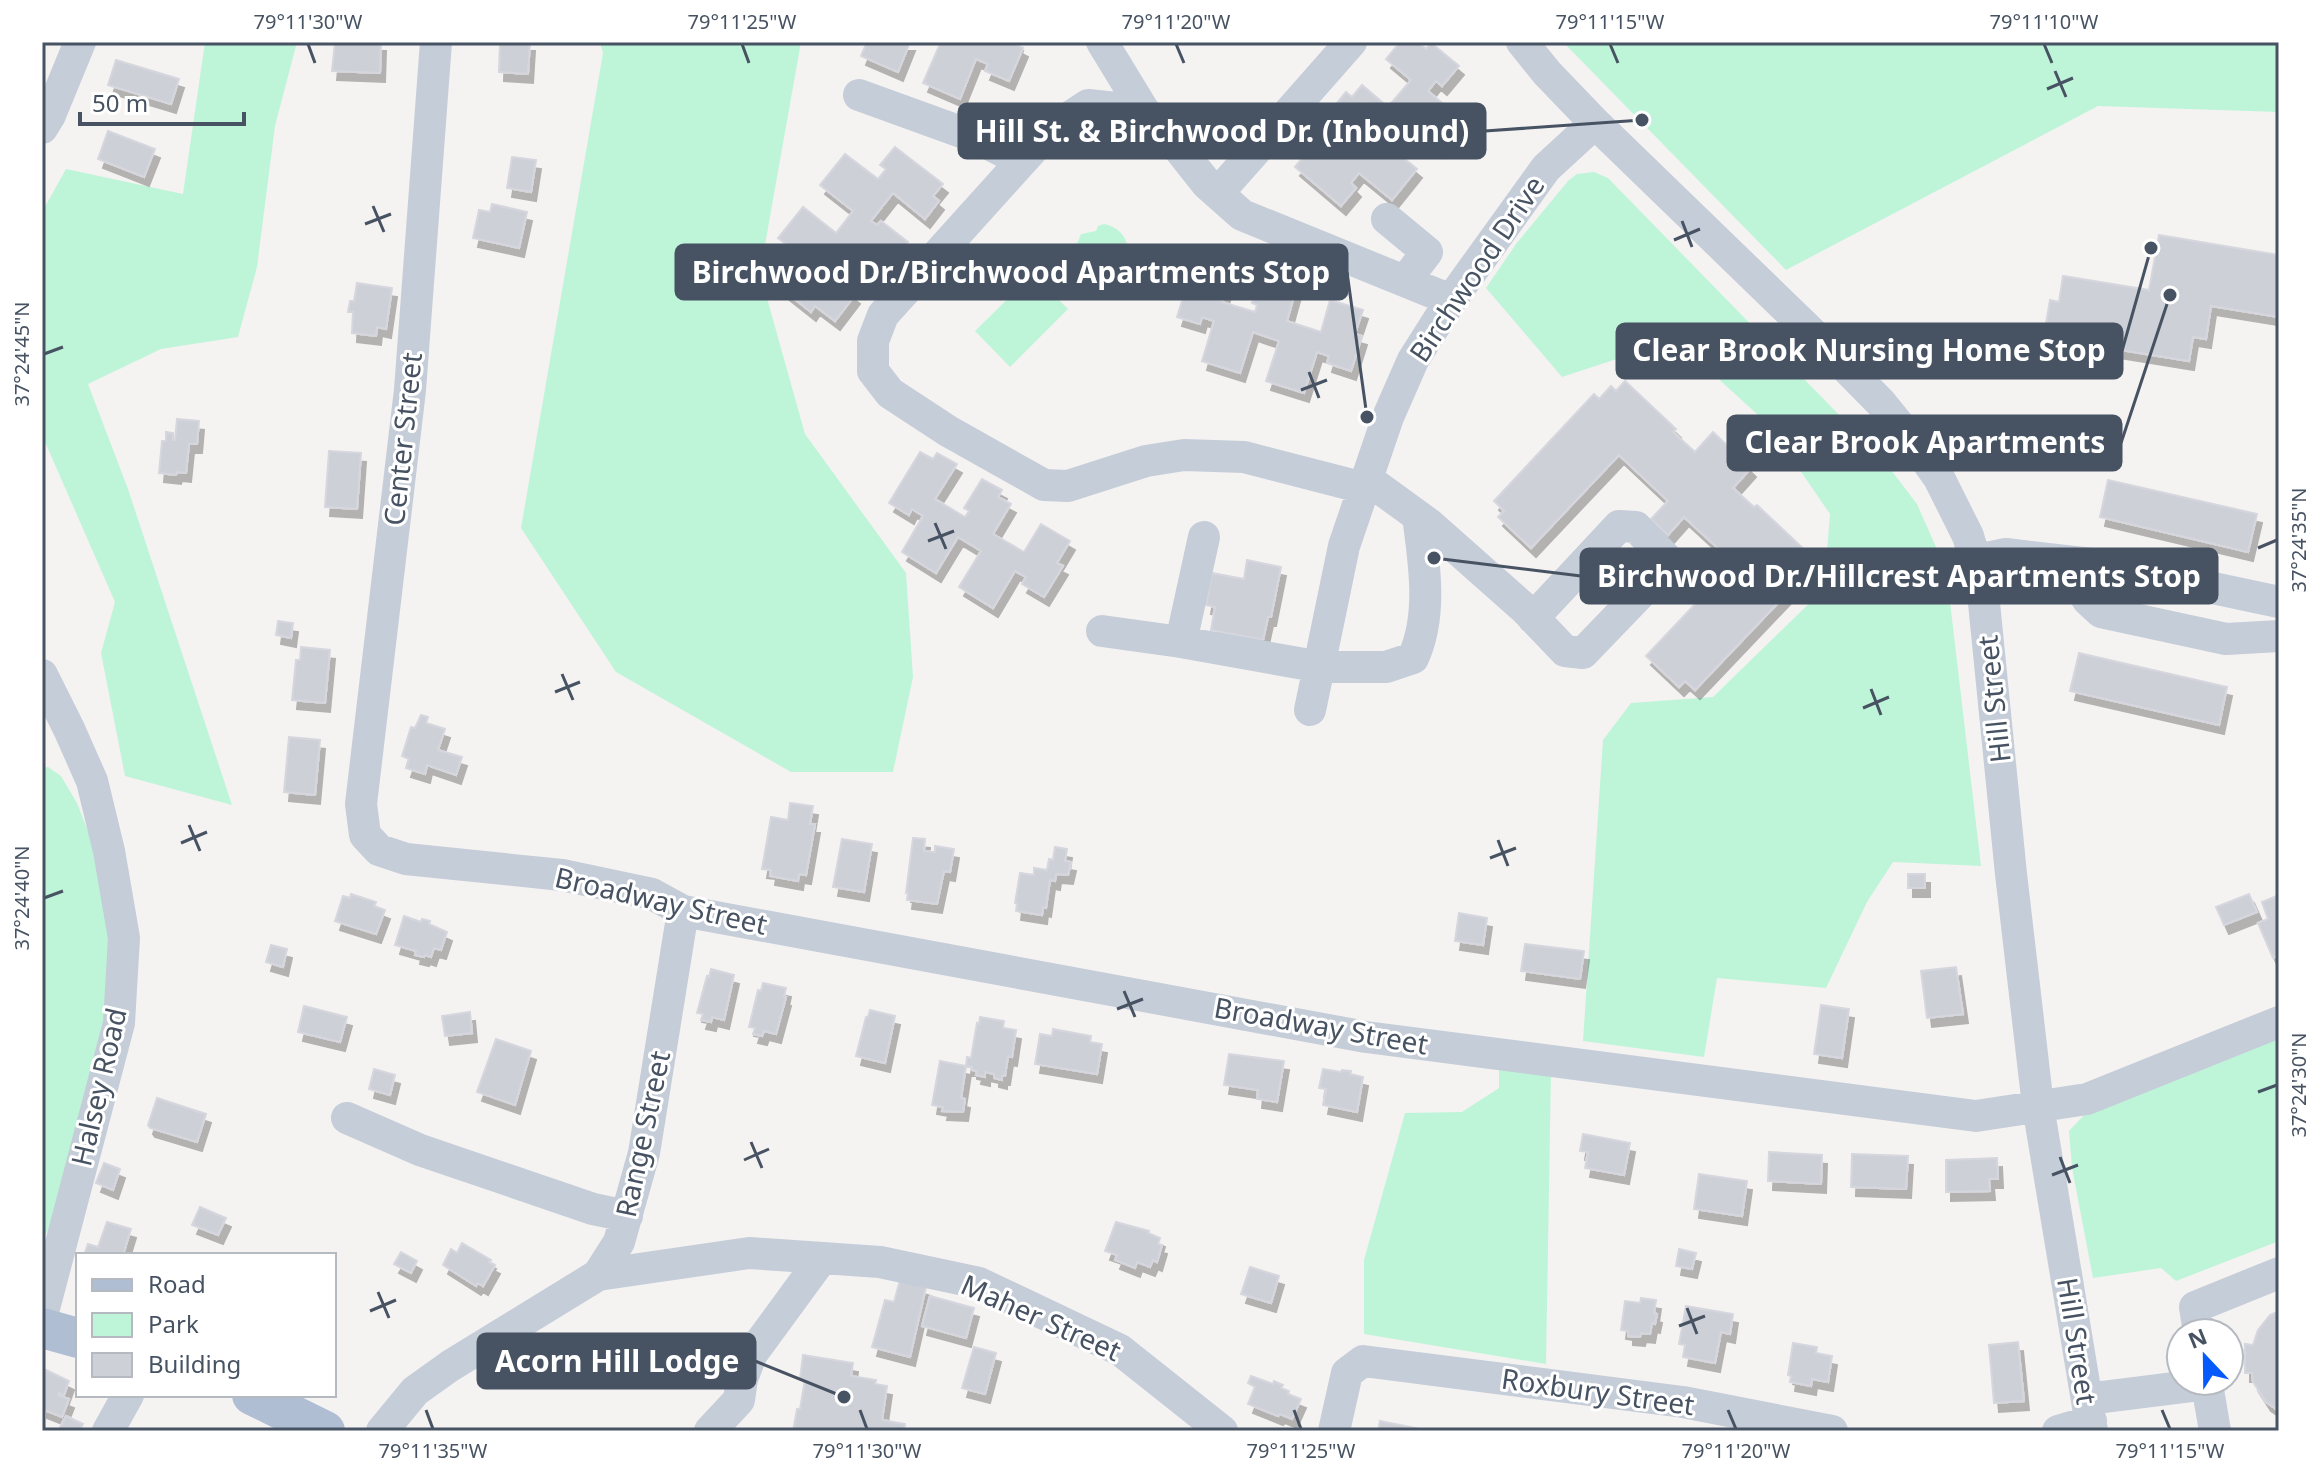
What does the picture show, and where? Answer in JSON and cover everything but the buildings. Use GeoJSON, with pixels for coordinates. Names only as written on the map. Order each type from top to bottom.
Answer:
{"type":"FeatureCollection","features":[{"type":"Feature","properties":{"kind":"main road"},"geometry":{"type":"LineString","coordinates":[[42,1328],[76,1337]]}},
{"type":"Feature","properties":{"kind":"main road"},"geometry":{"type":"LineString","coordinates":[[256,1397],[325,1431]]}},
{"type":"Feature","properties":{"kind":"street"},"geometry":{"type":"LineString","coordinates":[[42,128],[80,42]]}},
{"type":"Feature","properties":{"kind":"street","name":"Center Street"},"geometry":{"type":"LineString","coordinates":[[365,835],[361,804],[410,390],[436,42]]}},
{"type":"Feature","properties":{"kind":"street"},"geometry":{"type":"LineString","coordinates":[[1102,42],[1144,111],[1169,136],[1207,184],[1242,215],[1451,300]]}},
{"type":"Feature","properties":{"kind":"street"},"geometry":{"type":"LineString","coordinates":[[1218,193],[1351,42]]}},
{"type":"Feature","properties":{"kind":"street","name":"Hill Street"},"geometry":{"type":"LineString","coordinates":[[1522,42],[1595,123],[1881,403],[1939,478],[1959,516],[1977,560],[1985,611],[2038,1106],[2090,1417]]}},
{"type":"Feature","properties":{"kind":"street"},"geometry":{"type":"LineString","coordinates":[[859,95],[975,137],[1022,161]]}},
{"type":"Feature","properties":{"kind":"street"},"geometry":{"type":"LineString","coordinates":[[1144,111],[1088,105],[1050,130],[883,315],[873,341],[873,371],[890,393],[948,431],[1044,485],[1068,486],[1146,461],[1184,455],[1244,457],[1365,484],[1418,516],[1533,618]]}},
{"type":"Feature","properties":{"kind":"street","name":"Birchwood Drive"},"geometry":{"type":"LineString","coordinates":[[1310,710],[1344,546],[1388,417],[1413,360],[1451,300],[1546,168],[1595,123]]}},
{"type":"Feature","properties":{"kind":"street"},"geometry":{"type":"LineString","coordinates":[[1387,219],[1427,252],[1405,281]]}},
{"type":"Feature","properties":{"kind":"street"},"geometry":{"type":"LineString","coordinates":[[1102,631],[1321,667],[1386,667],[1413,658],[1421,640],[1426,570],[1418,516]]}},
{"type":"Feature","properties":{"kind":"street"},"geometry":{"type":"LineString","coordinates":[[1181,642],[1204,537]]}},
{"type":"Feature","properties":{"kind":"street"},"geometry":{"type":"LineString","coordinates":[[1977,560],[2006,554],[2109,566],[2279,602]]}},
{"type":"Feature","properties":{"kind":"street"},"geometry":{"type":"LineString","coordinates":[[2064,561],[2088,600],[2101,612],[2226,639],[2279,636]]}},
{"type":"Feature","properties":{"kind":"street","name":"Halsey Road"},"geometry":{"type":"LineString","coordinates":[[42,675],[92,781],[109,851],[124,938],[119,1023],[42,1316]]}},
{"type":"Feature","properties":{"kind":"street","name":"Broadway Street"},"geometry":{"type":"LineString","coordinates":[[365,835],[379,850],[406,859],[562,875],[652,894],[683,911],[1366,1037],[1976,1116],[2087,1099],[2279,1022]]}},
{"type":"Feature","properties":{"kind":"street","name":"Range Street"},"geometry":{"type":"LineString","coordinates":[[382,1431],[415,1391],[598,1275],[619,1242],[644,1153],[683,911]]}},
{"type":"Feature","properties":{"kind":"street"},"geometry":{"type":"LineString","coordinates":[[347,1118],[420,1150],[593,1209],[627,1216]]}},
{"type":"Feature","properties":{"kind":"street","name":"Maher Street"},"geometry":{"type":"LineString","coordinates":[[598,1275],[749,1253],[880,1262],[979,1283],[1120,1350],[1222,1431]]}},
{"type":"Feature","properties":{"kind":"street"},"geometry":{"type":"LineString","coordinates":[[710,1431],[739,1400],[742,1379],[751,1355],[822,1258]]}},
{"type":"Feature","properties":{"kind":"street"},"geometry":{"type":"LineString","coordinates":[[2197,1317],[2195,1307],[2279,1273]]}},
{"type":"Feature","properties":{"kind":"street","name":"Roxbury Street"},"geometry":{"type":"LineString","coordinates":[[1334,1431],[1347,1373],[1363,1361],[1683,1402],[1832,1431]]}},
{"type":"Feature","properties":{"kind":"street"},"geometry":{"type":"LineString","coordinates":[[2058,1431],[2090,1417],[2165,1395]]}},
{"type":"Feature","properties":{"kind":"street"},"geometry":{"type":"LineString","coordinates":[[108,1431],[127,1397]]}},
{"type":"Feature","properties":{"kind":"street"},"geometry":{"type":"LineString","coordinates":[[2209,1397],[2215,1431]]}},
{"type":"Feature","properties":{"kind":"green space"},"geometry":{"type":"Polygon","coordinates":[[[205,42],[297,42],[275,126],[257,267],[238,337],[161,349],[88,384],[128,489],[232,805],[125,776],[101,653],[115,602],[42,435],[42,212],[66,169],[183,194],[205,42]]]}},
{"type":"Feature","properties":{"kind":"green space"},"geometry":{"type":"Polygon","coordinates":[[[600,42],[801,42],[760,273],[805,434],[906,573],[913,677],[893,772],[791,772],[616,672],[521,528],[603,53],[600,42]]]}},
{"type":"Feature","properties":{"kind":"green space"},"geometry":{"type":"Polygon","coordinates":[[[1563,42],[2279,42],[2279,112],[2098,106],[1786,270],[1563,42]]]}},
{"type":"Feature","properties":{"kind":"green space"},"geometry":{"type":"Polygon","coordinates":[[[1594,172],[1608,178],[1885,462],[1917,504],[1940,556],[1949,593],[1981,866],[1893,862],[1867,902],[1826,988],[1717,978],[1704,1057],[1583,1041],[1603,740],[1631,703],[1713,697],[1824,589],[1830,514],[1769,425],[1701,363],[1635,353],[1562,377],[1486,288],[1516,244],[1568,181],[1577,174],[1594,172]]]}},
{"type":"Feature","properties":{"kind":"green space"},"geometry":{"type":"Polygon","coordinates":[[[1104,224],[1120,232],[1128,249],[1122,258],[1104,260],[1085,281],[1079,276],[1071,277],[1065,272],[1067,264],[1062,258],[1077,244],[1081,234],[1096,231],[1098,226],[1104,224]]]}},
{"type":"Feature","properties":{"kind":"green space"},"geometry":{"type":"Polygon","coordinates":[[[1033,274],[1068,309],[1010,367],[975,331],[1033,274]]]}},
{"type":"Feature","properties":{"kind":"green space"},"geometry":{"type":"Polygon","coordinates":[[[48,767],[61,776],[77,803],[117,906],[108,1047],[55,1216],[42,1242],[42,768],[48,767]]]}},
{"type":"Feature","properties":{"kind":"green space"},"geometry":{"type":"Polygon","coordinates":[[[2279,1035],[2279,1241],[2176,1281],[2161,1268],[2093,1278],[2072,1168],[2069,1131],[2086,1113],[2279,1035]]]}},
{"type":"Feature","properties":{"kind":"green space"},"geometry":{"type":"Polygon","coordinates":[[[1499,1064],[1551,1070],[1546,1364],[1364,1334],[1364,1260],[1405,1113],[1462,1112],[1499,1088],[1499,1064]]]}},
{"type":"Feature","properties":{"kind":"place","name":"Hill St. & Birchwood Dr. (Inbound)"},"geometry":{"type":"Point","coordinates":[1642,120]}},
{"type":"Feature","properties":{"kind":"place","name":"Clear Brook Nursing Home Stop"},"geometry":{"type":"Point","coordinates":[2151,248]}},
{"type":"Feature","properties":{"kind":"place","name":"Clear Brook Apartments"},"geometry":{"type":"Point","coordinates":[2170,295]}},
{"type":"Feature","properties":{"kind":"place","name":"Birchwood Dr./Birchwood Apartments Stop"},"geometry":{"type":"Point","coordinates":[1367,417]}},
{"type":"Feature","properties":{"kind":"place","name":"Birchwood Dr./Hillcrest Apartments Stop"},"geometry":{"type":"Point","coordinates":[1434,558]}},
{"type":"Feature","properties":{"kind":"place","name":"Acorn Hill Lodge"},"geometry":{"type":"Point","coordinates":[844,1397]}}]}
